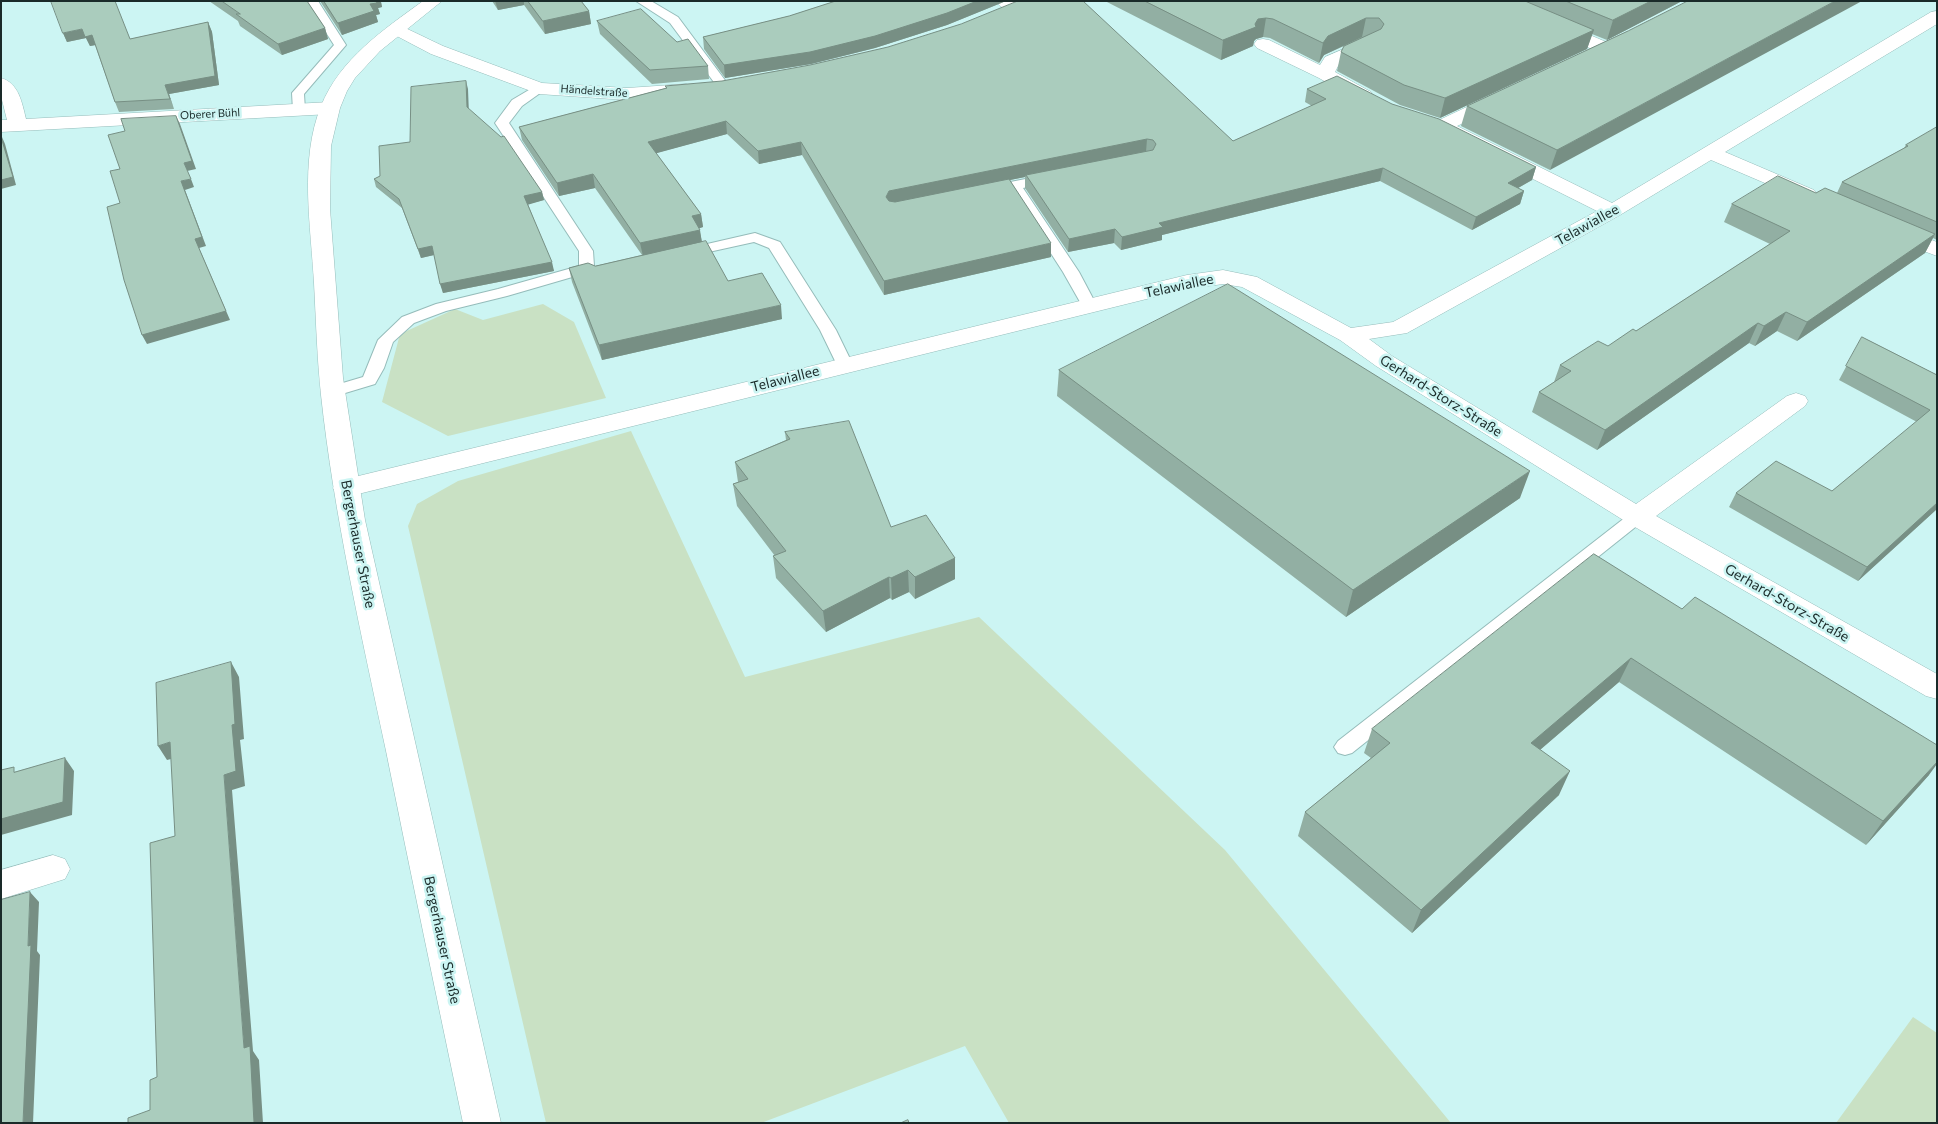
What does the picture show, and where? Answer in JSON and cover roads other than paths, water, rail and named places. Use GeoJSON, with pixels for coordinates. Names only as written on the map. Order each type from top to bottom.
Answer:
{"type":"FeatureCollection","features":[{"type":"Feature","properties":{"kind":"street","name":"Bergerhauser Straße"},"geometry":{"type":"LineString","coordinates":[[434,1],[366,54],[348,75],[330,108],[322,142],[320,175],[322,241],[332,392],[346,488],[360,562],[482,1123]]}},
{"type":"Feature","properties":{"kind":"street"},"geometry":{"type":"LineString","coordinates":[[1503,1],[1518,10],[1605,48]]}},
{"type":"Feature","properties":{"kind":"street","name":"Telawiallee"},"geometry":{"type":"LineString","coordinates":[[346,488],[1187,282],[1223,277],[1249,282],[1348,335],[1399,328],[1613,211],[1937,16]]}},
{"type":"Feature","properties":{"kind":"street","name":"Händelstraße"},"geometry":{"type":"LineString","coordinates":[[398,29],[437,50],[539,88],[627,94],[743,83]]}},
{"type":"Feature","properties":{"kind":"street"},"geometry":{"type":"LineString","coordinates":[[1588,56],[1624,41]]}},
{"type":"Feature","properties":{"kind":"street"},"geometry":{"type":"LineString","coordinates":[[1325,74],[1331,60],[1370,43]]}},
{"type":"Feature","properties":{"kind":"street"},"geometry":{"type":"LineString","coordinates":[[1263,44],[1381,104]]}},
{"type":"Feature","properties":{"kind":"street"},"geometry":{"type":"LineString","coordinates":[[1,84],[10,94],[10,126]]}},
{"type":"Feature","properties":{"kind":"street"},"geometry":{"type":"LineString","coordinates":[[1510,93],[1433,124],[1613,211]]}},
{"type":"Feature","properties":{"kind":"street","name":"Oberer Bühl"},"geometry":{"type":"LineString","coordinates":[[10,126],[330,108]]}},
{"type":"Feature","properties":{"kind":"street"},"geometry":{"type":"LineString","coordinates":[[1711,153],[1822,201]]}},
{"type":"Feature","properties":{"kind":"street"},"geometry":{"type":"LineString","coordinates":[[1875,224],[1937,250]]}},
{"type":"Feature","properties":{"kind":"street","name":"Gerhard-Storz-Straße"},"geometry":{"type":"LineString","coordinates":[[1348,335],[1391,366],[1637,517],[1937,688]]}},
{"type":"Feature","properties":{"kind":"street"},"geometry":{"type":"LineString","coordinates":[[1637,517],[1796,401]]}},
{"type":"Feature","properties":{"kind":"street"},"geometry":{"type":"LineString","coordinates":[[1,885],[53,869]]}},
{"type":"Feature","properties":{"kind":"lane"},"geometry":{"type":"LineString","coordinates":[[299,110],[298,93],[340,45],[312,1]]}},
{"type":"Feature","properties":{"kind":"lane"},"geometry":{"type":"LineString","coordinates":[[642,1],[674,20],[723,86]]}},
{"type":"Feature","properties":{"kind":"lane"},"geometry":{"type":"LineString","coordinates":[[539,88],[517,103],[502,123],[586,251],[587,268]]}},
{"type":"Feature","properties":{"kind":"lane"},"geometry":{"type":"LineString","coordinates":[[978,192],[1061,175]]}},
{"type":"Feature","properties":{"kind":"lane"},"geometry":{"type":"LineString","coordinates":[[1014,185],[1071,272],[1089,306]]}},
{"type":"Feature","properties":{"kind":"lane"},"geometry":{"type":"LineString","coordinates":[[672,256],[755,237],[774,244],[828,330],[845,365]]}},
{"type":"Feature","properties":{"kind":"lane"},"geometry":{"type":"LineString","coordinates":[[332,392],[369,380],[376,368],[386,340],[408,320],[441,307],[502,294],[587,268],[598,273],[608,271]]}},
{"type":"Feature","properties":{"kind":"lane"},"geometry":{"type":"LineString","coordinates":[[1345,747],[1637,517]]}}]}
